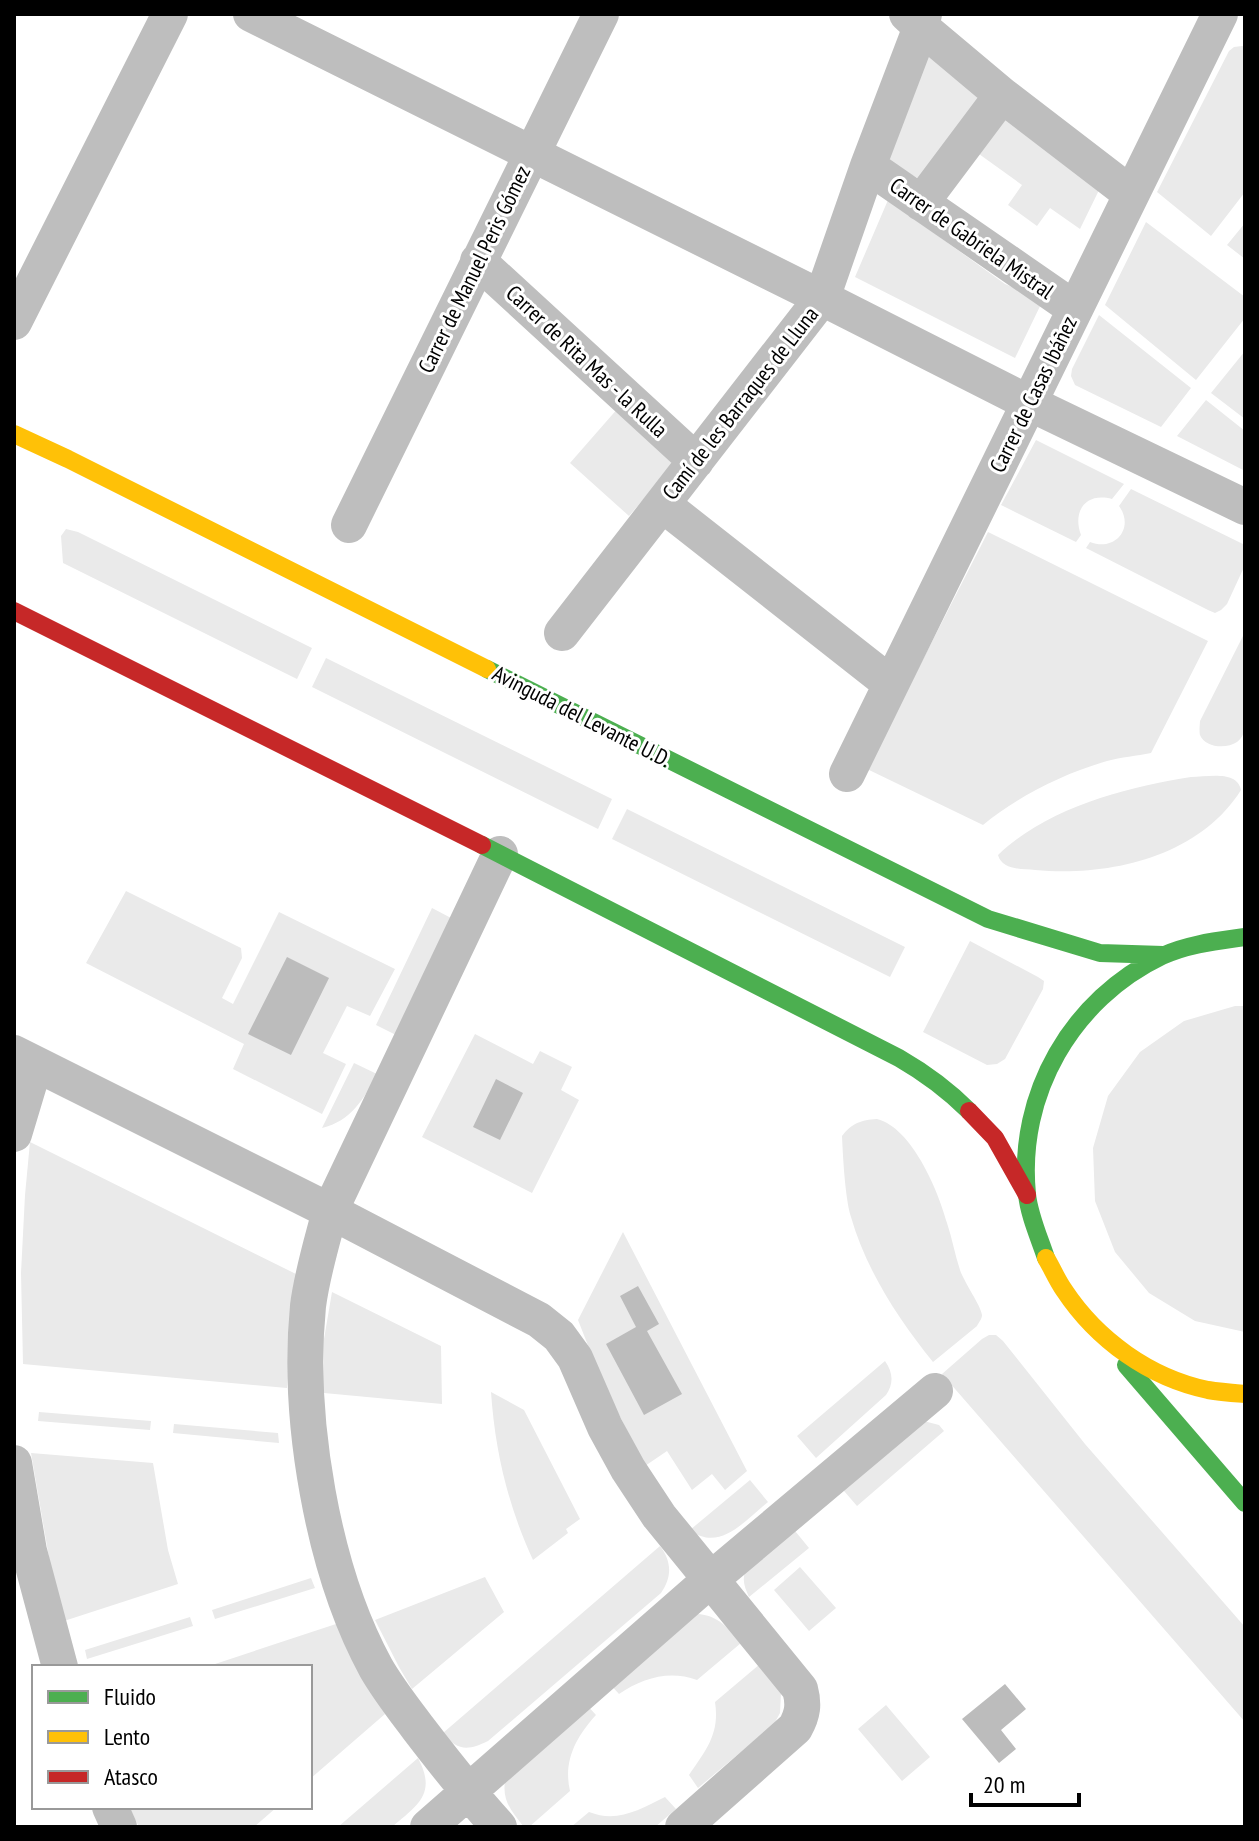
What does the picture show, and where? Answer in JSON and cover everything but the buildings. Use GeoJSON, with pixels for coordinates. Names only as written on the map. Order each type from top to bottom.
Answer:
{"type":"FeatureCollection","features":[{"type":"Feature","properties":{"kind":"street"},"geometry":{"type":"LineString","coordinates":[[14,322],[170,14]]}},
{"type":"Feature","properties":{"kind":"street"},"geometry":{"type":"LineString","coordinates":[[251,14],[1029,403],[1245,507]]}},
{"type":"Feature","properties":{"kind":"street","name":"Carrer de Manuel Peris Gómez"},"geometry":{"type":"LineString","coordinates":[[349,525],[601,14]]}},
{"type":"Feature","properties":{"kind":"street"},"geometry":{"type":"LineString","coordinates":[[917,18],[1002,95],[1131,194]]}},
{"type":"Feature","properties":{"kind":"street","name":"Camí de les Barraques de Lluna"},"geometry":{"type":"LineString","coordinates":[[562,633],[822,298],[917,18]]}},
{"type":"Feature","properties":{"kind":"street","name":"Carrer de Casas Ibáñez"},"geometry":{"type":"LineString","coordinates":[[847,774],[1131,194],[1225,18]]}},
{"type":"Feature","properties":{"kind":"street"},"geometry":{"type":"LineString","coordinates":[[921,203],[1002,95]]}},
{"type":"Feature","properties":{"kind":"street","name":"Carrer de Gabriela Mistral"},"geometry":{"type":"LineString","coordinates":[[868,166],[1075,309]]}},
{"type":"Feature","properties":{"kind":"street","name":"Carrer de Rita Mas - la Rulla"},"geometry":{"type":"LineString","coordinates":[[478,261],[696,461]]}},
{"type":"Feature","properties":{"kind":"street","name":"Avinguda del Levante U.D."},"geometry":{"type":"LineString","coordinates":[[14,434],[988,919],[1100,953],[1163,955]]}},
{"type":"Feature","properties":{"kind":"street"},"geometry":{"type":"LineString","coordinates":[[662,504],[891,684]]}},
{"type":"Feature","properties":{"kind":"street"},"geometry":{"type":"LineString","coordinates":[[14,611],[899,1058],[926,1074],[957,1099],[995,1138],[1027,1195]]}},
{"type":"Feature","properties":{"kind":"street"},"geometry":{"type":"LineString","coordinates":[[499,1827],[468,1793],[398,1701],[377,1670],[346,1602],[322,1513],[312,1456],[305,1354],[308,1304],[330,1211],[500,854]]}},
{"type":"Feature","properties":{"kind":"street"},"geometry":{"type":"LineString","coordinates":[[1203,942],[1224,925]]}},
{"type":"Feature","properties":{"kind":"street"},"geometry":{"type":"LineString","coordinates":[[1245,937],[1203,942],[1163,955],[1126,975],[1094,1002],[1067,1034],[1045,1072],[1032,1111],[1026,1153],[1027,1195],[1041,1248],[1067,1297],[1245,1503]]}},
{"type":"Feature","properties":{"kind":"street"},"geometry":{"type":"LineString","coordinates":[[26,1059],[330,1211],[539,1320],[559,1336],[575,1358],[605,1427],[628,1469],[659,1516],[800,1689],[802,1714],[795,1728],[683,1827]]}},
{"type":"Feature","properties":{"kind":"street"},"geometry":{"type":"LineString","coordinates":[[14,1134],[29,1084],[26,1059]]}},
{"type":"Feature","properties":{"kind":"street"},"geometry":{"type":"LineString","coordinates":[[1103,1339],[1140,1365],[1181,1383],[1224,1394],[1245,1394]]}},
{"type":"Feature","properties":{"kind":"street"},"geometry":{"type":"LineString","coordinates":[[428,1827],[710,1580],[935,1391]]}},
{"type":"Feature","properties":{"kind":"street"},"geometry":{"type":"LineString","coordinates":[[14,1463],[29,1551],[59,1665]]}},
{"type":"Feature","properties":{"kind":"shaded area"},"geometry":{"type":"Polygon","coordinates":[[[1245,47],[1245,192],[1211,236],[1157,192],[1229,51],[1245,47]]]}},
{"type":"Feature","properties":{"kind":"shaded area"},"geometry":{"type":"Polygon","coordinates":[[[931,54],[985,95],[921,180],[887,161],[917,61],[931,54]]]}},
{"type":"Feature","properties":{"kind":"shaded area"},"geometry":{"type":"Polygon","coordinates":[[[1008,112],[1102,184],[1080,229],[1050,208],[1037,226],[1008,205],[1022,185],[979,154],[1008,112]]]}},
{"type":"Feature","properties":{"kind":"shaded area"},"geometry":{"type":"Polygon","coordinates":[[[888,200],[1005,284],[1043,300],[1015,358],[855,277],[888,200]]]}},
{"type":"Feature","properties":{"kind":"shaded area"},"geometry":{"type":"Polygon","coordinates":[[[1146,222],[1245,297],[1245,318],[1196,380],[1105,305],[1146,222]]]}},
{"type":"Feature","properties":{"kind":"shaded area"},"geometry":{"type":"Polygon","coordinates":[[[1245,223],[1245,259],[1227,245],[1245,223]]]}},
{"type":"Feature","properties":{"kind":"shaded area"},"geometry":{"type":"Polygon","coordinates":[[[1099,315],[1191,388],[1161,427],[1075,385],[1072,369],[1099,315]]]}},
{"type":"Feature","properties":{"kind":"shaded area"},"geometry":{"type":"Polygon","coordinates":[[[1245,351],[1245,419],[1211,393],[1245,351]]]}},
{"type":"Feature","properties":{"kind":"shaded area"},"geometry":{"type":"Polygon","coordinates":[[[1206,400],[1245,431],[1245,471],[1177,436],[1206,400]]]}},
{"type":"Feature","properties":{"kind":"shaded area"},"geometry":{"type":"Polygon","coordinates":[[[619,407],[678,459],[629,516],[570,463],[619,407]]]}},
{"type":"Feature","properties":{"kind":"shaded area"},"geometry":{"type":"Polygon","coordinates":[[[1036,440],[1124,484],[1112,499],[1095,498],[1083,505],[1078,518],[1081,535],[1076,542],[1001,505],[1036,440]]]}},
{"type":"Feature","properties":{"kind":"shaded area"},"geometry":{"type":"Polygon","coordinates":[[[1131,489],[1245,545],[1245,565],[1227,604],[1221,610],[1215,613],[1208,610],[1086,548],[1090,542],[1107,544],[1120,536],[1125,522],[1119,506],[1131,489]]]}},
{"type":"Feature","properties":{"kind":"shaded area"},"geometry":{"type":"Polygon","coordinates":[[[66,529],[78,532],[312,648],[297,679],[63,563],[61,536],[66,529]]]}},
{"type":"Feature","properties":{"kind":"shaded area"},"geometry":{"type":"Polygon","coordinates":[[[988,532],[1208,641],[1151,753],[1107,761],[1057,779],[1026,795],[983,825],[867,769],[988,532]]]}},
{"type":"Feature","properties":{"kind":"shaded area"},"geometry":{"type":"Polygon","coordinates":[[[1245,632],[1245,730],[1233,744],[1211,745],[1200,735],[1200,721],[1245,632]]]}},
{"type":"Feature","properties":{"kind":"shaded area"},"geometry":{"type":"Polygon","coordinates":[[[326,658],[612,799],[598,829],[312,687],[326,658]]]}},
{"type":"Feature","properties":{"kind":"shaded area"},"geometry":{"type":"Polygon","coordinates":[[[1191,777],[1228,777],[1241,790],[1223,813],[1202,832],[1177,847],[1150,858],[1092,870],[1013,868],[1000,860],[998,855],[1018,839],[1063,812],[1114,794],[1191,777]]]}},
{"type":"Feature","properties":{"kind":"shaded area"},"geometry":{"type":"Polygon","coordinates":[[[627,809],[905,947],[890,977],[612,839],[627,809]]]}},
{"type":"Feature","properties":{"kind":"shaded area"},"geometry":{"type":"Polygon","coordinates":[[[126,891],[241,948],[242,958],[222,998],[233,1004],[279,912],[395,969],[370,1016],[347,1006],[323,1053],[346,1064],[322,1114],[233,1069],[244,1044],[86,963],[126,891]]]}},
{"type":"Feature","properties":{"kind":"shaded area"},"geometry":{"type":"Polygon","coordinates":[[[432,908],[453,919],[396,1035],[376,1025],[432,908]]]}},
{"type":"Feature","properties":{"kind":"shaded area"},"geometry":{"type":"Polygon","coordinates":[[[970,941],[1044,981],[1043,989],[1005,1059],[997,1064],[987,1065],[923,1032],[970,941]]]}},
{"type":"Feature","properties":{"kind":"shaded area"},"geometry":{"type":"Polygon","coordinates":[[[287,957],[329,978],[291,1055],[248,1034],[287,957]]]}},
{"type":"Feature","properties":{"kind":"shaded area"},"geometry":{"type":"Polygon","coordinates":[[[1245,1006],[1245,1332],[1195,1321],[1149,1293],[1115,1252],[1095,1201],[1093,1148],[1108,1096],[1140,1052],[1184,1021],[1245,1006]]]}},
{"type":"Feature","properties":{"kind":"shaded area"},"geometry":{"type":"Polygon","coordinates":[[[475,1034],[533,1064],[540,1051],[572,1067],[561,1090],[579,1100],[532,1193],[422,1137],[475,1034]]]}},
{"type":"Feature","properties":{"kind":"shaded area"},"geometry":{"type":"Polygon","coordinates":[[[354,1063],[377,1074],[362,1100],[349,1114],[322,1128],[354,1063]]]}},
{"type":"Feature","properties":{"kind":"shaded area"},"geometry":{"type":"Polygon","coordinates":[[[496,1079],[523,1093],[500,1140],[473,1127],[496,1079]]]}},
{"type":"Feature","properties":{"kind":"shaded area"},"geometry":{"type":"Polygon","coordinates":[[[877,1119],[901,1134],[922,1162],[943,1209],[960,1270],[982,1315],[977,1326],[933,1362],[896,1312],[875,1275],[857,1237],[849,1209],[842,1136],[857,1123],[877,1119]]]}},
{"type":"Feature","properties":{"kind":"shaded area"},"geometry":{"type":"Polygon","coordinates":[[[30,1142],[296,1274],[287,1388],[23,1364],[21,1273],[30,1142]]]}},
{"type":"Feature","properties":{"kind":"shaded area"},"geometry":{"type":"Polygon","coordinates":[[[623,1232],[747,1471],[725,1490],[712,1474],[692,1490],[667,1451],[645,1466],[602,1381],[578,1320],[623,1232]]]}},
{"type":"Feature","properties":{"kind":"shaded area"},"geometry":{"type":"Polygon","coordinates":[[[638,1286],[659,1324],[647,1331],[682,1394],[644,1415],[606,1344],[636,1327],[620,1296],[638,1286]]]}},
{"type":"Feature","properties":{"kind":"shaded area"},"geometry":{"type":"Polygon","coordinates":[[[332,1292],[441,1346],[442,1404],[324,1393],[324,1339],[332,1292]]]}},
{"type":"Feature","properties":{"kind":"shaded area"},"geometry":{"type":"Polygon","coordinates":[[[989,1335],[996,1335],[1003,1341],[1085,1444],[1245,1627],[1245,1722],[942,1374],[989,1335]]]}},
{"type":"Feature","properties":{"kind":"shaded area"},"geometry":{"type":"Polygon","coordinates":[[[885,1361],[892,1378],[886,1395],[816,1458],[797,1436],[885,1361]]]}},
{"type":"Feature","properties":{"kind":"shaded area"},"geometry":{"type":"Polygon","coordinates":[[[491,1392],[524,1410],[580,1519],[566,1529],[568,1533],[533,1560],[504,1478],[491,1392]]]}},
{"type":"Feature","properties":{"kind":"shaded area"},"geometry":{"type":"Polygon","coordinates":[[[39,1412],[151,1421],[150,1430],[38,1421],[39,1412]]]}},
{"type":"Feature","properties":{"kind":"shaded area"},"geometry":{"type":"Polygon","coordinates":[[[920,1420],[939,1425],[944,1431],[857,1506],[838,1484],[920,1420]]]}},
{"type":"Feature","properties":{"kind":"shaded area"},"geometry":{"type":"Polygon","coordinates":[[[174,1424],[278,1433],[279,1443],[173,1433],[174,1424]]]}},
{"type":"Feature","properties":{"kind":"shaded area"},"geometry":{"type":"Polygon","coordinates":[[[31,1453],[153,1463],[168,1550],[178,1584],[64,1621],[52,1575],[31,1453]]]}},
{"type":"Feature","properties":{"kind":"shaded area"},"geometry":{"type":"Polygon","coordinates":[[[750,1480],[768,1502],[750,1517],[722,1536],[701,1536],[690,1530],[750,1480]]]}},
{"type":"Feature","properties":{"kind":"shaded area"},"geometry":{"type":"Polygon","coordinates":[[[791,1526],[809,1548],[749,1597],[745,1588],[745,1572],[791,1526]]]}},
{"type":"Feature","properties":{"kind":"shaded area"},"geometry":{"type":"Polygon","coordinates":[[[660,1546],[669,1570],[661,1593],[488,1741],[463,1748],[448,1739],[443,1733],[660,1546]]]}},
{"type":"Feature","properties":{"kind":"shaded area"},"geometry":{"type":"Polygon","coordinates":[[[800,1567],[836,1608],[809,1631],[774,1590],[800,1567]]]}},
{"type":"Feature","properties":{"kind":"shaded area"},"geometry":{"type":"Polygon","coordinates":[[[485,1577],[504,1612],[412,1689],[375,1620],[485,1577]]]}},
{"type":"Feature","properties":{"kind":"shaded area"},"geometry":{"type":"Polygon","coordinates":[[[311,1578],[315,1588],[215,1619],[212,1610],[311,1578]]]}},
{"type":"Feature","properties":{"kind":"shaded area"},"geometry":{"type":"Polygon","coordinates":[[[697,1614],[717,1620],[741,1643],[697,1680],[676,1676],[656,1677],[619,1694],[608,1682],[697,1614]]]}},
{"type":"Feature","properties":{"kind":"shaded area"},"geometry":{"type":"Polygon","coordinates":[[[190,1617],[193,1626],[87,1659],[85,1650],[190,1617]]]}},
{"type":"Feature","properties":{"kind":"shaded area"},"geometry":{"type":"Polygon","coordinates":[[[339,1623],[385,1714],[312,1777],[312,1665],[212,1665],[339,1623]]]}},
{"type":"Feature","properties":{"kind":"shaded area"},"geometry":{"type":"Polygon","coordinates":[[[760,1664],[781,1692],[780,1713],[774,1724],[698,1788],[689,1775],[713,1733],[715,1702],[760,1664]]]}},
{"type":"Feature","properties":{"kind":"shaded area"},"geometry":{"type":"Polygon","coordinates":[[[1005,1684],[1026,1709],[1001,1730],[1016,1749],[999,1763],[962,1719],[1005,1684]]]}},
{"type":"Feature","properties":{"kind":"shaded area"},"geometry":{"type":"Polygon","coordinates":[[[585,1703],[596,1715],[573,1750],[568,1770],[570,1791],[529,1827],[524,1827],[507,1800],[505,1781],[585,1703]]]}},
{"type":"Feature","properties":{"kind":"shaded area"},"geometry":{"type":"Polygon","coordinates":[[[886,1705],[930,1757],[902,1781],[858,1729],[886,1705]]]}},
{"type":"Feature","properties":{"kind":"shaded area"},"geometry":{"type":"Polygon","coordinates":[[[418,1758],[426,1781],[422,1798],[392,1827],[338,1827],[418,1758]]]}},
{"type":"Feature","properties":{"kind":"shaded area"},"geometry":{"type":"Polygon","coordinates":[[[665,1797],[676,1809],[655,1827],[571,1827],[589,1812],[618,1816],[665,1797]]]}},
{"type":"Feature","properties":{"kind":"shaded area"},"geometry":{"type":"Polygon","coordinates":[[[130,1809],[275,1809],[254,1827],[139,1827],[130,1809]]]}},
{"type":"Feature","properties":{"kind":"traffic: fast"},"geometry":{"type":"LineString","coordinates":[[487,669],[988,919],[1100,953],[1163,955]]}},
{"type":"Feature","properties":{"kind":"traffic: fast"},"geometry":{"type":"LineString","coordinates":[[482,845],[899,1058],[936,1082],[969,1111]]}},
{"type":"Feature","properties":{"kind":"traffic: fast"},"geometry":{"type":"LineString","coordinates":[[1046,1258],[1028,1202],[1026,1157],[1031,1121],[1042,1086],[1057,1054],[1077,1024],[1102,997],[1130,974],[1182,949],[1245,937]]}},
{"type":"Feature","properties":{"kind":"traffic: fast"},"geometry":{"type":"LineString","coordinates":[[1126,1365],[1245,1503]]}},
{"type":"Feature","properties":{"kind":"traffic: slow"},"geometry":{"type":"LineString","coordinates":[[14,434],[487,669]]}},
{"type":"Feature","properties":{"kind":"traffic: slow"},"geometry":{"type":"LineString","coordinates":[[1046,1258],[1077,1308],[1127,1354],[1187,1384],[1245,1394]]}},
{"type":"Feature","properties":{"kind":"traffic: jam"},"geometry":{"type":"LineString","coordinates":[[14,611],[482,845]]}},
{"type":"Feature","properties":{"kind":"traffic: jam"},"geometry":{"type":"LineString","coordinates":[[969,1111],[995,1138],[1027,1195]]}}]}
